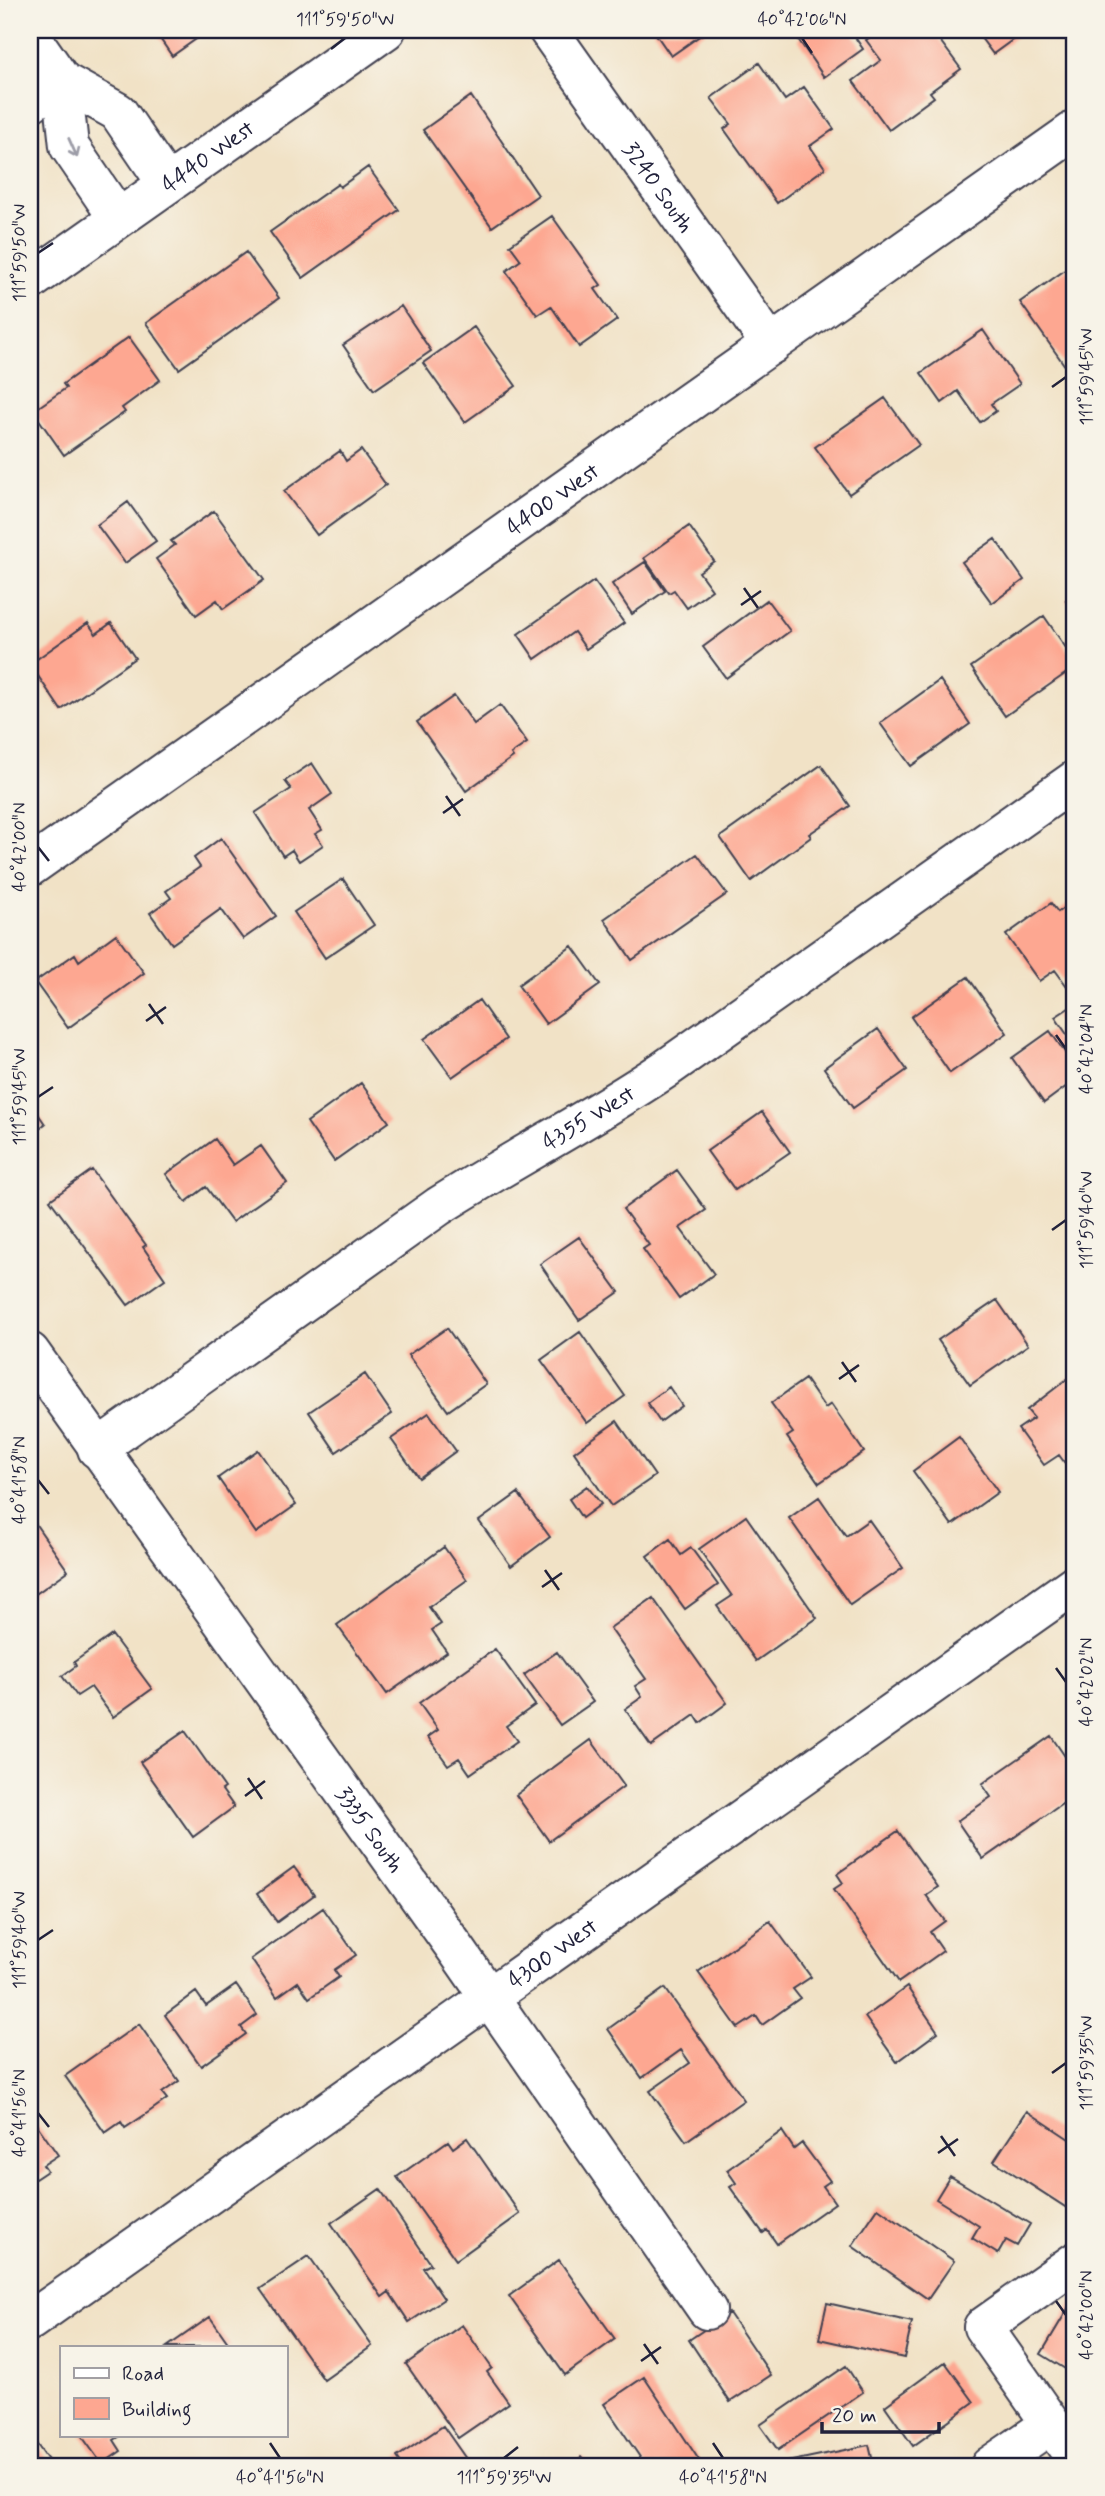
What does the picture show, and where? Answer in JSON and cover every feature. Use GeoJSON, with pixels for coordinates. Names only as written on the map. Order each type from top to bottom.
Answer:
{"type":"FeatureCollection","features":[{"type":"Feature","properties":{"kind":"street","name":"4440 West"},"geometry":{"type":"LineString","coordinates":[[30,281],[386,30]]}},
{"type":"Feature","properties":{"kind":"street","name":"3240 South"},"geometry":{"type":"LineString","coordinates":[[548,30],[771,345]]}},
{"type":"Feature","properties":{"kind":"street"},"geometry":{"type":"LineString","coordinates":[[30,35],[62,81],[118,112],[167,184]]}},
{"type":"Feature","properties":{"kind":"street"},"geometry":{"type":"LineString","coordinates":[[30,103],[62,81]]}},
{"type":"Feature","properties":{"kind":"street"},"geometry":{"type":"LineString","coordinates":[[62,81],[69,146],[118,218]]}},
{"type":"Feature","properties":{"kind":"street","name":"4400 West"},"geometry":{"type":"LineString","coordinates":[[30,867],[1075,130]]}},
{"type":"Feature","properties":{"kind":"street","name":"4355 West"},"geometry":{"type":"LineString","coordinates":[[97,1449],[439,1206],[487,1175],[618,1101],[1075,780]]}},
{"type":"Feature","properties":{"kind":"street","name":"3335 South"},"geometry":{"type":"LineString","coordinates":[[30,1352],[489,1997],[707,2310]]}},
{"type":"Feature","properties":{"kind":"street","name":"4300 West"},"geometry":{"type":"LineString","coordinates":[[30,2320],[1075,1584]]}},
{"type":"Feature","properties":{"kind":"street"},"geometry":{"type":"LineString","coordinates":[[1075,2262],[983,2327],[1075,2458]]}},
{"type":"Feature","properties":{"kind":"street"},"geometry":{"type":"LineString","coordinates":[[990,2466],[1051,2424]]}},
{"type":"Feature","properties":{"kind":"building"},"geometry":{"type":"Polygon","coordinates":[[[154,30],[209,30],[172,56],[154,30]]]}},
{"type":"Feature","properties":{"kind":"building"},"geometry":{"type":"Polygon","coordinates":[[[653,30],[708,30],[671,56],[653,30]]]}},
{"type":"Feature","properties":{"kind":"building"},"geometry":{"type":"Polygon","coordinates":[[[810,30],[850,30],[863,49],[824,77],[798,39],[810,30]]]}},
{"type":"Feature","properties":{"kind":"building"},"geometry":{"type":"Polygon","coordinates":[[[880,30],[932,30],[961,69],[930,92],[934,97],[889,130],[853,81],[881,60],[866,40],[880,30]]]}},
{"type":"Feature","properties":{"kind":"building"},"geometry":{"type":"Polygon","coordinates":[[[975,30],[1026,30],[993,54],[975,30]]]}},
{"type":"Feature","properties":{"kind":"building"},"geometry":{"type":"Polygon","coordinates":[[[759,63],[785,100],[804,87],[834,129],[810,146],[825,168],[777,203],[724,129],[731,124],[711,98],[759,63]]]}},
{"type":"Feature","properties":{"kind":"building"},"geometry":{"type":"Polygon","coordinates":[[[471,96],[538,195],[492,227],[423,130],[471,96]]]}},
{"type":"Feature","properties":{"kind":"building"},"geometry":{"type":"Polygon","coordinates":[[[368,167],[399,210],[303,278],[270,232],[338,184],[340,187],[368,167]]]}},
{"type":"Feature","properties":{"kind":"building"},"geometry":{"type":"Polygon","coordinates":[[[552,216],[601,285],[595,289],[617,320],[579,347],[551,306],[537,315],[506,271],[521,260],[510,245],[552,216]]]}},
{"type":"Feature","properties":{"kind":"building"},"geometry":{"type":"Polygon","coordinates":[[[246,252],[279,298],[179,369],[146,323],[246,252]]]}},
{"type":"Feature","properties":{"kind":"building"},"geometry":{"type":"Polygon","coordinates":[[[1075,263],[1075,370],[1070,373],[1020,302],[1075,263]]]}},
{"type":"Feature","properties":{"kind":"building"},"geometry":{"type":"Polygon","coordinates":[[[401,306],[431,351],[374,390],[343,345],[401,306]]]}},
{"type":"Feature","properties":{"kind":"building"},"geometry":{"type":"Polygon","coordinates":[[[474,327],[516,386],[465,422],[423,363],[474,327]]]}},
{"type":"Feature","properties":{"kind":"building"},"geometry":{"type":"Polygon","coordinates":[[[983,330],[1020,384],[991,404],[996,411],[980,422],[958,391],[942,403],[921,373],[983,330]]]}},
{"type":"Feature","properties":{"kind":"building"},"geometry":{"type":"Polygon","coordinates":[[[129,337],[160,380],[122,408],[125,412],[64,455],[33,411],[66,388],[63,384],[129,337]]]}},
{"type":"Feature","properties":{"kind":"building"},"geometry":{"type":"Polygon","coordinates":[[[885,398],[919,445],[849,494],[815,447],[885,398]]]}},
{"type":"Feature","properties":{"kind":"building"},"geometry":{"type":"Polygon","coordinates":[[[361,450],[386,485],[317,535],[284,491],[340,451],[346,461],[361,450]]]}},
{"type":"Feature","properties":{"kind":"building"},"geometry":{"type":"Polygon","coordinates":[[[128,502],[156,541],[125,563],[97,525],[128,502]]]}},
{"type":"Feature","properties":{"kind":"building"},"geometry":{"type":"Polygon","coordinates":[[[214,511],[264,580],[223,609],[217,600],[196,615],[156,559],[175,545],[171,541],[214,511]]]}},
{"type":"Feature","properties":{"kind":"building"},"geometry":{"type":"Polygon","coordinates":[[[689,526],[714,561],[699,572],[712,590],[687,608],[674,590],[669,593],[644,558],[689,526]]]}},
{"type":"Feature","properties":{"kind":"building"},"geometry":{"type":"Polygon","coordinates":[[[995,539],[1024,580],[992,603],[962,562],[995,539]]]}},
{"type":"Feature","properties":{"kind":"building"},"geometry":{"type":"Polygon","coordinates":[[[645,562],[665,591],[632,614],[612,584],[645,562]]]}},
{"type":"Feature","properties":{"kind":"building"},"geometry":{"type":"Polygon","coordinates":[[[594,581],[624,623],[586,649],[574,632],[535,659],[518,634],[594,581]]]}},
{"type":"Feature","properties":{"kind":"building"},"geometry":{"type":"Polygon","coordinates":[[[1075,594],[1075,613],[1066,600],[1075,594]]]}},
{"type":"Feature","properties":{"kind":"building"},"geometry":{"type":"Polygon","coordinates":[[[767,600],[790,631],[726,678],[703,647],[767,600]]]}},
{"type":"Feature","properties":{"kind":"building"},"geometry":{"type":"Polygon","coordinates":[[[1044,616],[1075,661],[1075,667],[1005,716],[971,667],[1044,616]]]}},
{"type":"Feature","properties":{"kind":"building"},"geometry":{"type":"Polygon","coordinates":[[[88,623],[96,634],[111,623],[135,658],[61,710],[30,664],[88,623]]]}},
{"type":"Feature","properties":{"kind":"building"},"geometry":{"type":"Polygon","coordinates":[[[940,680],[970,724],[911,766],[880,723],[940,680]]]}},
{"type":"Feature","properties":{"kind":"building"},"geometry":{"type":"Polygon","coordinates":[[[454,696],[474,724],[500,705],[527,743],[511,754],[513,757],[466,791],[417,722],[454,696]]]}},
{"type":"Feature","properties":{"kind":"building"},"geometry":{"type":"Polygon","coordinates":[[[312,763],[332,794],[309,810],[322,830],[315,834],[323,845],[299,861],[292,850],[283,856],[255,813],[291,789],[285,781],[312,763]]]}},
{"type":"Feature","properties":{"kind":"building"},"geometry":{"type":"Polygon","coordinates":[[[821,765],[850,806],[809,834],[811,837],[751,881],[720,837],[821,765]]]}},
{"type":"Feature","properties":{"kind":"building"},"geometry":{"type":"Polygon","coordinates":[[[221,838],[276,916],[243,939],[221,909],[172,944],[150,913],[171,898],[166,891],[200,867],[194,858],[221,838]]]}},
{"type":"Feature","properties":{"kind":"building"},"geometry":{"type":"Polygon","coordinates":[[[697,854],[727,894],[632,960],[604,919],[697,854]]]}},
{"type":"Feature","properties":{"kind":"building"},"geometry":{"type":"Polygon","coordinates":[[[343,879],[374,925],[325,958],[294,912],[343,879]]]}},
{"type":"Feature","properties":{"kind":"building"},"geometry":{"type":"Polygon","coordinates":[[[1075,899],[1075,997],[1055,970],[1039,981],[1006,935],[1051,903],[1058,912],[1075,899]]]}},
{"type":"Feature","properties":{"kind":"building"},"geometry":{"type":"Polygon","coordinates":[[[116,934],[144,973],[68,1028],[35,982],[75,954],[79,961],[116,934]]]}},
{"type":"Feature","properties":{"kind":"building"},"geometry":{"type":"Polygon","coordinates":[[[572,946],[600,985],[546,1024],[518,985],[572,946]]]}},
{"type":"Feature","properties":{"kind":"building"},"geometry":{"type":"Polygon","coordinates":[[[968,977],[1007,1033],[950,1073],[911,1017],[968,977]]]}},
{"type":"Feature","properties":{"kind":"building"},"geometry":{"type":"Polygon","coordinates":[[[479,1000],[506,1039],[452,1077],[424,1039],[479,1000]]]}},
{"type":"Feature","properties":{"kind":"building"},"geometry":{"type":"Polygon","coordinates":[[[1075,1004],[1075,1046],[1055,1017],[1075,1004]]]}},
{"type":"Feature","properties":{"kind":"building"},"geometry":{"type":"Polygon","coordinates":[[[878,1029],[907,1070],[853,1108],[824,1068],[878,1029]]]}},
{"type":"Feature","properties":{"kind":"building"},"geometry":{"type":"Polygon","coordinates":[[[1050,1031],[1075,1067],[1075,1080],[1044,1103],[1012,1058],[1050,1031]]]}},
{"type":"Feature","properties":{"kind":"building"},"geometry":{"type":"Polygon","coordinates":[[[361,1083],[389,1122],[334,1161],[307,1122],[361,1083]]]}},
{"type":"Feature","properties":{"kind":"building"},"geometry":{"type":"Polygon","coordinates":[[[30,1102],[45,1124],[30,1135],[30,1102]]]}},
{"type":"Feature","properties":{"kind":"building"},"geometry":{"type":"Polygon","coordinates":[[[762,1112],[790,1152],[735,1190],[707,1151],[762,1112]]]}},
{"type":"Feature","properties":{"kind":"building"},"geometry":{"type":"Polygon","coordinates":[[[215,1139],[233,1165],[261,1146],[287,1183],[232,1222],[206,1187],[186,1202],[166,1174],[215,1139]]]}},
{"type":"Feature","properties":{"kind":"building"},"geometry":{"type":"Polygon","coordinates":[[[92,1170],[146,1245],[143,1247],[165,1279],[128,1305],[50,1200],[92,1170]]]}},
{"type":"Feature","properties":{"kind":"building"},"geometry":{"type":"Polygon","coordinates":[[[677,1170],[706,1210],[680,1228],[714,1274],[679,1299],[643,1249],[649,1245],[623,1209],[677,1170]]]}},
{"type":"Feature","properties":{"kind":"building"},"geometry":{"type":"Polygon","coordinates":[[[579,1237],[619,1292],[579,1320],[540,1264],[579,1237]]]}},
{"type":"Feature","properties":{"kind":"building"},"geometry":{"type":"Polygon","coordinates":[[[997,1300],[1028,1345],[970,1385],[938,1340],[997,1300]]]}},
{"type":"Feature","properties":{"kind":"building"},"geometry":{"type":"Polygon","coordinates":[[[447,1328],[486,1384],[448,1411],[408,1355],[447,1328]]]}},
{"type":"Feature","properties":{"kind":"building"},"geometry":{"type":"Polygon","coordinates":[[[580,1332],[625,1396],[587,1423],[541,1360],[580,1332]]]}},
{"type":"Feature","properties":{"kind":"building"},"geometry":{"type":"Polygon","coordinates":[[[1075,1373],[1075,1461],[1067,1466],[1059,1455],[1044,1465],[1018,1429],[1034,1418],[1027,1410],[1075,1373]]]}},
{"type":"Feature","properties":{"kind":"building"},"geometry":{"type":"Polygon","coordinates":[[[365,1374],[392,1414],[336,1452],[309,1412],[365,1374]]]}},
{"type":"Feature","properties":{"kind":"building"},"geometry":{"type":"Polygon","coordinates":[[[805,1379],[825,1408],[831,1404],[864,1452],[819,1483],[787,1437],[793,1433],[771,1403],[805,1379]]]}},
{"type":"Feature","properties":{"kind":"building"},"geometry":{"type":"Polygon","coordinates":[[[669,1387],[682,1406],[660,1422],[647,1403],[669,1387]]]}},
{"type":"Feature","properties":{"kind":"building"},"geometry":{"type":"Polygon","coordinates":[[[429,1413],[456,1451],[419,1478],[391,1439],[429,1413]]]}},
{"type":"Feature","properties":{"kind":"building"},"geometry":{"type":"Polygon","coordinates":[[[617,1421],[655,1476],[611,1506],[574,1452],[617,1421]]]}},
{"type":"Feature","properties":{"kind":"building"},"geometry":{"type":"Polygon","coordinates":[[[959,1437],[998,1492],[952,1525],[913,1471],[959,1437]]]}},
{"type":"Feature","properties":{"kind":"building"},"geometry":{"type":"Polygon","coordinates":[[[258,1450],[296,1505],[256,1533],[218,1478],[258,1450]]]}},
{"type":"Feature","properties":{"kind":"building"},"geometry":{"type":"Polygon","coordinates":[[[587,1486],[601,1504],[582,1518],[569,1499],[587,1486]]]}},
{"type":"Feature","properties":{"kind":"building"},"geometry":{"type":"Polygon","coordinates":[[[518,1493],[550,1537],[511,1566],[479,1521],[518,1493]]]}},
{"type":"Feature","properties":{"kind":"building"},"geometry":{"type":"Polygon","coordinates":[[[819,1497],[846,1536],[869,1520],[903,1568],[850,1605],[789,1518],[819,1497]]]}},
{"type":"Feature","properties":{"kind":"building"},"geometry":{"type":"Polygon","coordinates":[[[30,1516],[68,1571],[30,1598],[30,1516]]]}},
{"type":"Feature","properties":{"kind":"building"},"geometry":{"type":"Polygon","coordinates":[[[746,1516],[817,1618],[756,1661],[717,1606],[732,1596],[699,1549],[746,1516]]]}},
{"type":"Feature","properties":{"kind":"building"},"geometry":{"type":"Polygon","coordinates":[[[670,1539],[681,1555],[691,1548],[718,1585],[685,1609],[647,1556],[670,1539]]]}},
{"type":"Feature","properties":{"kind":"building"},"geometry":{"type":"Polygon","coordinates":[[[444,1547],[467,1580],[429,1607],[441,1624],[432,1630],[447,1652],[387,1694],[337,1625],[444,1547]]]}},
{"type":"Feature","properties":{"kind":"building"},"geometry":{"type":"Polygon","coordinates":[[[653,1598],[727,1703],[700,1723],[695,1715],[651,1746],[625,1709],[642,1697],[635,1686],[646,1679],[610,1628],[653,1598]]]}},
{"type":"Feature","properties":{"kind":"building"},"geometry":{"type":"Polygon","coordinates":[[[112,1635],[152,1689],[113,1717],[91,1687],[77,1696],[62,1676],[76,1666],[74,1662],[112,1635]]]}},
{"type":"Feature","properties":{"kind":"building"},"geometry":{"type":"Polygon","coordinates":[[[495,1649],[535,1705],[506,1726],[517,1741],[470,1774],[459,1758],[448,1765],[428,1737],[438,1730],[419,1703],[495,1649]]]}},
{"type":"Feature","properties":{"kind":"building"},"geometry":{"type":"Polygon","coordinates":[[[557,1652],[593,1702],[560,1725],[524,1675],[557,1652]]]}},
{"type":"Feature","properties":{"kind":"building"},"geometry":{"type":"Polygon","coordinates":[[[185,1731],[225,1788],[222,1790],[234,1807],[193,1837],[140,1762],[185,1731]]]}},
{"type":"Feature","properties":{"kind":"building"},"geometry":{"type":"Polygon","coordinates":[[[1051,1736],[1075,1771],[1075,1795],[983,1859],[957,1821],[991,1797],[982,1784],[1051,1736]]]}},
{"type":"Feature","properties":{"kind":"building"},"geometry":{"type":"Polygon","coordinates":[[[591,1740],[624,1786],[549,1841],[516,1795],[591,1740]]]}},
{"type":"Feature","properties":{"kind":"building"},"geometry":{"type":"Polygon","coordinates":[[[898,1831],[938,1887],[926,1895],[945,1921],[930,1932],[943,1951],[899,1982],[834,1889],[843,1883],[837,1874],[898,1831]]]}},
{"type":"Feature","properties":{"kind":"building"},"geometry":{"type":"Polygon","coordinates":[[[294,1867],[314,1895],[277,1922],[257,1894],[294,1867]]]}},
{"type":"Feature","properties":{"kind":"building"},"geometry":{"type":"Polygon","coordinates":[[[323,1908],[356,1955],[334,1970],[339,1977],[309,1998],[298,1982],[277,1997],[251,1959],[323,1908]]]}},
{"type":"Feature","properties":{"kind":"building"},"geometry":{"type":"Polygon","coordinates":[[[770,1921],[811,1977],[793,1989],[800,1998],[762,2025],[756,2016],[738,2028],[698,1972],[770,1921]]]}},
{"type":"Feature","properties":{"kind":"building"},"geometry":{"type":"Polygon","coordinates":[[[236,1985],[257,2015],[241,2027],[246,2034],[201,2066],[165,2015],[196,1992],[206,2006],[236,1985]]]}},
{"type":"Feature","properties":{"kind":"building"},"geometry":{"type":"Polygon","coordinates":[[[907,1987],[938,2032],[897,2062],[865,2017],[907,1987]]]}},
{"type":"Feature","properties":{"kind":"building"},"geometry":{"type":"Polygon","coordinates":[[[665,1988],[744,2100],[686,2141],[650,2091],[690,2063],[681,2050],[642,2078],[608,2029],[665,1988]]]}},
{"type":"Feature","properties":{"kind":"building"},"geometry":{"type":"Polygon","coordinates":[[[139,2024],[179,2081],[162,2093],[167,2099],[146,2114],[125,2128],[121,2122],[105,2133],[65,2076],[139,2024]]]}},
{"type":"Feature","properties":{"kind":"building"},"geometry":{"type":"Polygon","coordinates":[[[1027,2111],[1075,2143],[1075,2202],[1070,2210],[994,2161],[1027,2111]]]}},
{"type":"Feature","properties":{"kind":"building"},"geometry":{"type":"Polygon","coordinates":[[[30,2115],[58,2155],[43,2165],[47,2171],[35,2179],[30,2175],[30,2115]]]}},
{"type":"Feature","properties":{"kind":"building"},"geometry":{"type":"Polygon","coordinates":[[[782,2131],[794,2149],[802,2143],[830,2181],[823,2186],[835,2203],[777,2244],[767,2230],[763,2233],[730,2187],[736,2183],[727,2170],[782,2131]]]}},
{"type":"Feature","properties":{"kind":"building"},"geometry":{"type":"Polygon","coordinates":[[[467,2138],[520,2214],[456,2260],[397,2177],[448,2141],[453,2148],[467,2138]]]}},
{"type":"Feature","properties":{"kind":"building"},"geometry":{"type":"Polygon","coordinates":[[[950,2176],[1030,2224],[1017,2246],[1006,2240],[998,2254],[972,2238],[979,2226],[936,2199],[950,2176]]]}},
{"type":"Feature","properties":{"kind":"building"},"geometry":{"type":"Polygon","coordinates":[[[380,2189],[431,2264],[423,2268],[444,2299],[409,2322],[389,2292],[382,2297],[331,2223],[380,2189]]]}},
{"type":"Feature","properties":{"kind":"building"},"geometry":{"type":"Polygon","coordinates":[[[878,2208],[954,2261],[928,2299],[852,2246],[878,2208]]]}},
{"type":"Feature","properties":{"kind":"building"},"geometry":{"type":"Polygon","coordinates":[[[309,2256],[372,2346],[324,2380],[260,2289],[309,2256]]]}},
{"type":"Feature","properties":{"kind":"building"},"geometry":{"type":"Polygon","coordinates":[[[559,2260],[615,2339],[565,2375],[509,2296],[559,2260]]]}},
{"type":"Feature","properties":{"kind":"building"},"geometry":{"type":"Polygon","coordinates":[[[1075,2297],[1075,2375],[1041,2354],[1075,2297]]]}},
{"type":"Feature","properties":{"kind":"building"},"geometry":{"type":"Polygon","coordinates":[[[827,2303],[912,2322],[904,2358],[819,2339],[827,2303]]]}},
{"type":"Feature","properties":{"kind":"building"},"geometry":{"type":"Polygon","coordinates":[[[729,2313],[771,2375],[730,2402],[689,2340],[729,2313]]]}},
{"type":"Feature","properties":{"kind":"building"},"geometry":{"type":"Polygon","coordinates":[[[210,2317],[230,2346],[168,2346],[210,2317]]]}},
{"type":"Feature","properties":{"kind":"building"},"geometry":{"type":"Polygon","coordinates":[[[462,2325],[492,2368],[487,2372],[509,2403],[458,2438],[406,2364],[462,2325]]]}},
{"type":"Feature","properties":{"kind":"building"},"geometry":{"type":"Polygon","coordinates":[[[945,2362],[974,2402],[913,2446],[885,2406],[945,2362]]]}},
{"type":"Feature","properties":{"kind":"building"},"geometry":{"type":"Polygon","coordinates":[[[846,2366],[863,2392],[778,2450],[760,2425],[846,2366]]]}},
{"type":"Feature","properties":{"kind":"building"},"geometry":{"type":"Polygon","coordinates":[[[644,2377],[699,2460],[690,2466],[646,2466],[604,2404],[644,2377]]]}},
{"type":"Feature","properties":{"kind":"building"},"geometry":{"type":"Polygon","coordinates":[[[443,2426],[471,2466],[403,2466],[397,2457],[443,2426]]]}},
{"type":"Feature","properties":{"kind":"building"},"geometry":{"type":"Polygon","coordinates":[[[82,2436],[120,2436],[114,2440],[121,2451],[102,2464],[82,2436]]]}},
{"type":"Feature","properties":{"kind":"building"},"geometry":{"type":"Polygon","coordinates":[[[33,2439],[52,2466],[30,2466],[30,2441],[33,2439]]]}},
{"type":"Feature","properties":{"kind":"building"},"geometry":{"type":"Polygon","coordinates":[[[869,2445],[874,2466],[788,2466],[787,2462],[869,2445]]]}},
{"type":"Feature","properties":{"kind":"building"},"geometry":{"type":"Polygon","coordinates":[[[581,2457],[597,2466],[576,2466],[581,2457]]]}}]}
